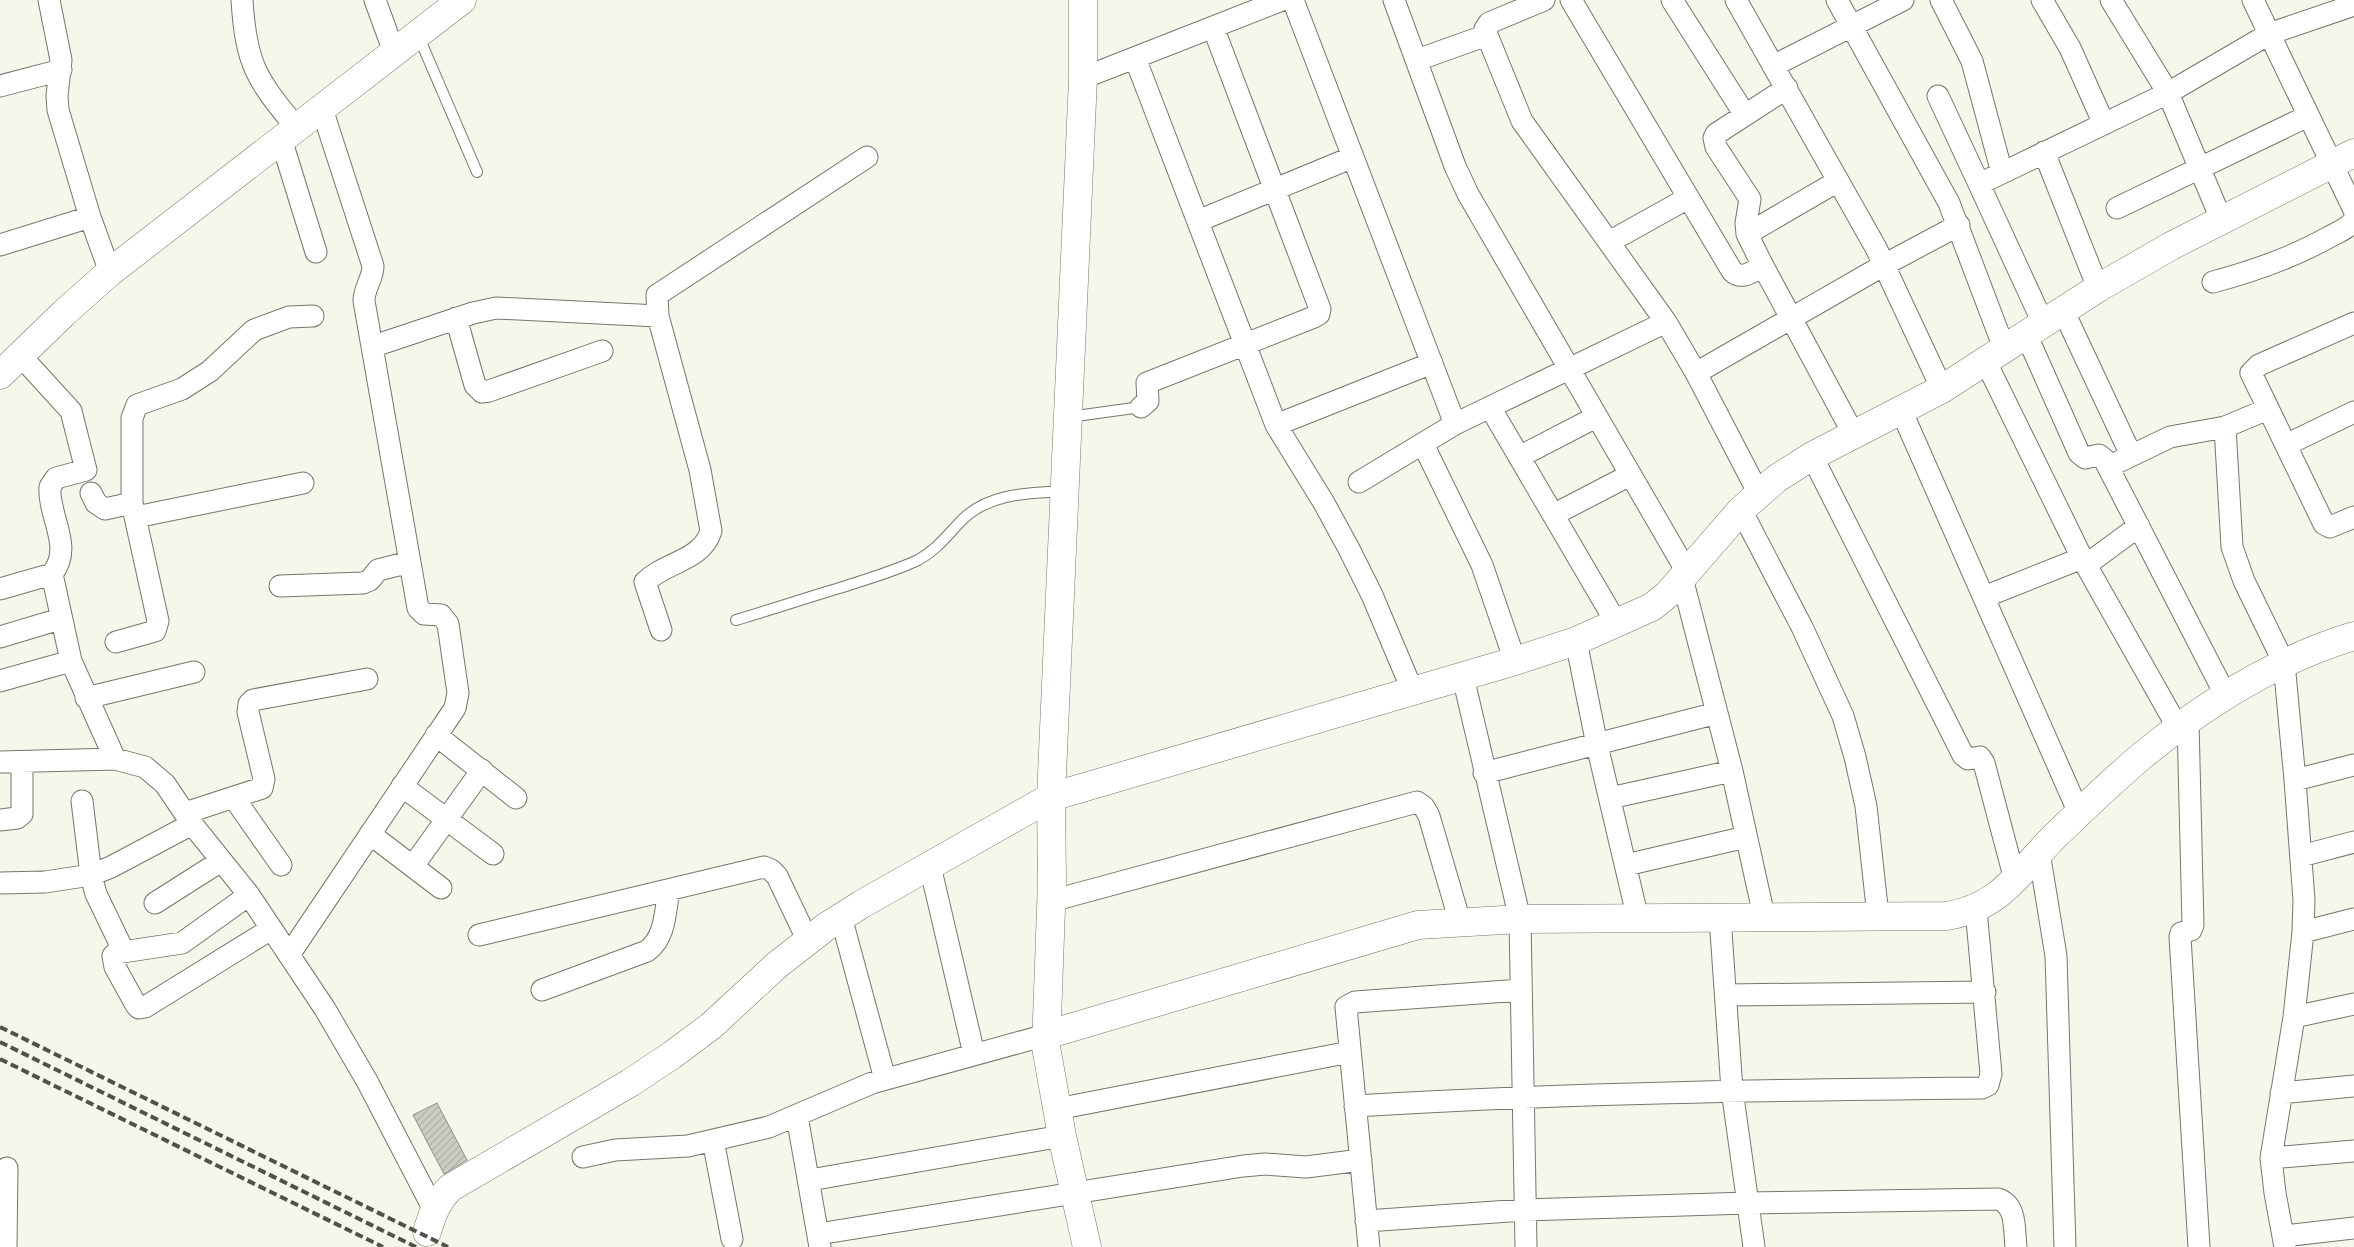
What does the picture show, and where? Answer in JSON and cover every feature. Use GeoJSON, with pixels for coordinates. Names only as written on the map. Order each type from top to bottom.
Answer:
{"type":"FeatureCollection","features":[{"type":"Feature","properties":{"kind":"street"},"geometry":{"type":"LineString","coordinates":[[49,0],[61,60],[57,96],[58,110],[90,217],[110,272]]}},
{"type":"Feature","properties":{"kind":"street"},"geometry":{"type":"LineString","coordinates":[[242,0],[247,48],[254,69],[288,133],[316,252]]}},
{"type":"Feature","properties":{"kind":"street"},"geometry":{"type":"LineString","coordinates":[[374,0],[394,52]]}},
{"type":"Feature","properties":{"kind":"street"},"geometry":{"type":"LineString","coordinates":[[0,374],[19,354],[110,272],[462,0]]}},
{"type":"Feature","properties":{"kind":"street"},"geometry":{"type":"LineString","coordinates":[[1083,0],[1083,78],[1051,797],[1051,901],[1046,1034],[1062,1136],[1087,1247]]}},
{"type":"Feature","properties":{"kind":"street"},"geometry":{"type":"LineString","coordinates":[[1083,78],[1282,0]]}},
{"type":"Feature","properties":{"kind":"street"},"geometry":{"type":"LineString","coordinates":[[1293,0],[1455,424]]}},
{"type":"Feature","properties":{"kind":"street"},"geometry":{"type":"LineString","coordinates":[[1394,0],[1455,166],[1468,194],[1630,475],[1684,575],[1732,771],[1764,916]]}},
{"type":"Feature","properties":{"kind":"street"},"geometry":{"type":"LineString","coordinates":[[1544,0],[1489,23],[1485,29],[1487,35],[1522,121],[1666,322],[1696,373],[1802,626],[1843,716],[1866,806],[1878,916]]}},
{"type":"Feature","properties":{"kind":"street"},"geometry":{"type":"LineString","coordinates":[[1571,0],[1735,274],[1744,276],[1763,266]]}},
{"type":"Feature","properties":{"kind":"street"},"geometry":{"type":"LineString","coordinates":[[1672,0],[1745,115]]}},
{"type":"Feature","properties":{"kind":"street"},"geometry":{"type":"LineString","coordinates":[[1736,0],[1787,88],[1884,265],[1942,389]]}},
{"type":"Feature","properties":{"kind":"street"},"geometry":{"type":"LineString","coordinates":[[1837,0],[1932,170],[1959,226],[2024,335],[2080,453],[2085,458],[2099,455],[2108,467],[2226,696]]}},
{"type":"Feature","properties":{"kind":"street"},"geometry":{"type":"LineString","coordinates":[[1773,66],[1903,0]]}},
{"type":"Feature","properties":{"kind":"street"},"geometry":{"type":"LineString","coordinates":[[1941,0],[1972,61],[2002,173]]}},
{"type":"Feature","properties":{"kind":"street"},"geometry":{"type":"LineString","coordinates":[[2042,0],[2070,48],[2104,124]]}},
{"type":"Feature","properties":{"kind":"street"},"geometry":{"type":"LineString","coordinates":[[2111,0],[2168,93],[2221,219]]}},
{"type":"Feature","properties":{"kind":"street"},"geometry":{"type":"LineString","coordinates":[[2253,0],[2308,116],[2342,158],[2354,210]]}},
{"type":"Feature","properties":{"kind":"street"},"geometry":{"type":"LineString","coordinates":[[1978,184],[2168,93],[2269,34],[2354,5]]}},
{"type":"Feature","properties":{"kind":"street"},"geometry":{"type":"LineString","coordinates":[[1140,407],[1148,401],[1147,383],[1314,317],[1319,314],[1320,309],[1212,27]]}},
{"type":"Feature","properties":{"kind":"street"},"geometry":{"type":"LineString","coordinates":[[1416,60],[1487,35]]}},
{"type":"Feature","properties":{"kind":"street"},"geometry":{"type":"LineString","coordinates":[[1135,58],[1276,425],[1350,549],[1372,595],[1413,692]]}},
{"type":"Feature","properties":{"kind":"street"},"geometry":{"type":"LineString","coordinates":[[0,86],[61,70]]}},
{"type":"Feature","properties":{"kind":"street"},"geometry":{"type":"LineString","coordinates":[[1787,88],[1716,134],[1714,138],[1716,146],[1750,199],[1746,223],[1747,234],[1854,435]]}},
{"type":"Feature","properties":{"kind":"street"},"geometry":{"type":"LineString","coordinates":[[1938,96],[1978,184],[2024,335],[2084,561],[2183,725],[2193,925],[2191,930],[2181,933],[2180,937],[2199,1247]]}},
{"type":"Feature","properties":{"kind":"street"},"geometry":{"type":"LineString","coordinates":[[289,955],[455,708],[458,700],[448,624],[445,618],[440,615],[420,612],[364,292],[373,273],[373,266],[322,109]]}},
{"type":"Feature","properties":{"kind":"street"},"geometry":{"type":"LineString","coordinates":[[2117,208],[2308,116]]}},
{"type":"Feature","properties":{"kind":"street"},"geometry":{"type":"LineString","coordinates":[[2044,152],[2098,288]]}},
{"type":"Feature","properties":{"kind":"street"},"geometry":{"type":"LineString","coordinates":[[661,630],[645,587],[645,582],[700,550],[708,540],[711,531],[711,519],[700,470],[658,316],[655,303],[656,296],[867,157]]}},
{"type":"Feature","properties":{"kind":"street"},"geometry":{"type":"LineString","coordinates":[[1198,221],[1353,157]]}},
{"type":"Feature","properties":{"kind":"street"},"geometry":{"type":"LineString","coordinates":[[430,1221],[441,1197],[450,1188],[630,1083],[672,1055],[711,1026],[777,966],[841,917],[1051,797],[1515,662],[1576,641],[1652,607],[1668,594],[1750,502],[1776,479],[1812,456],[1942,389],[2098,288],[2221,219],[2342,158]]}},
{"type":"Feature","properties":{"kind":"street"},"geometry":{"type":"LineString","coordinates":[[1747,234],[1838,181]]}},
{"type":"Feature","properties":{"kind":"street"},"geometry":{"type":"LineString","coordinates":[[1609,242],[1688,198]]}},
{"type":"Feature","properties":{"kind":"street"},"geometry":{"type":"LineString","coordinates":[[0,245],[90,217]]}},
{"type":"Feature","properties":{"kind":"street"},"geometry":{"type":"LineString","coordinates":[[2213,282],[2273,264],[2300,253],[2348,227],[2354,220]]}},
{"type":"Feature","properties":{"kind":"street"},"geometry":{"type":"LineString","coordinates":[[1696,373],[1884,265],[1959,226]]}},
{"type":"Feature","properties":{"kind":"street"},"geometry":{"type":"LineString","coordinates":[[374,346],[472,313],[504,308],[658,316]]}},
{"type":"Feature","properties":{"kind":"street"},"geometry":{"type":"LineString","coordinates":[[116,642],[155,631],[158,621],[134,510],[132,418],[137,405],[182,389],[210,371],[254,330],[289,317],[312,316]]}},
{"type":"Feature","properties":{"kind":"street"},"geometry":{"type":"LineString","coordinates":[[456,318],[475,385],[482,392],[602,351]]}},
{"type":"Feature","properties":{"kind":"street"},"geometry":{"type":"LineString","coordinates":[[1359,482],[1455,424],[1666,322]]}},
{"type":"Feature","properties":{"kind":"street"},"geometry":{"type":"LineString","coordinates":[[2354,323],[2254,369],[2251,373],[2324,524],[2330,527],[2354,517]]}},
{"type":"Feature","properties":{"kind":"street"},"geometry":{"type":"LineString","coordinates":[[2024,335],[2131,455]]}},
{"type":"Feature","properties":{"kind":"street"},"geometry":{"type":"LineString","coordinates":[[19,354],[71,411],[88,481],[96,503],[104,509],[134,510],[303,483]]}},
{"type":"Feature","properties":{"kind":"street"},"geometry":{"type":"LineString","coordinates":[[1276,425],[1432,363]]}},
{"type":"Feature","properties":{"kind":"street"},"geometry":{"type":"LineString","coordinates":[[1490,407],[1617,624]]}},
{"type":"Feature","properties":{"kind":"street"},"geometry":{"type":"LineString","coordinates":[[2108,467],[2170,437],[2226,427],[2268,409]]}},
{"type":"Feature","properties":{"kind":"street"},"geometry":{"type":"LineString","coordinates":[[1901,410],[2079,813]]}},
{"type":"Feature","properties":{"kind":"street"},"geometry":{"type":"LineString","coordinates":[[2286,444],[2354,412]]}},
{"type":"Feature","properties":{"kind":"street"},"geometry":{"type":"LineString","coordinates":[[1519,457],[1596,417]]}},
{"type":"Feature","properties":{"kind":"street"},"geometry":{"type":"LineString","coordinates":[[2226,427],[2232,548],[2244,581],[2284,663],[2296,780],[2304,900],[2303,932],[2294,1017],[2272,1158],[2275,1193],[2285,1241],[2354,1228]]}},
{"type":"Feature","properties":{"kind":"street"},"geometry":{"type":"LineString","coordinates":[[1423,444],[1482,565],[1515,662]]}},
{"type":"Feature","properties":{"kind":"street"},"geometry":{"type":"LineString","coordinates":[[1812,456],[1963,755],[1968,759],[1980,757],[1984,763],[2015,880]]}},
{"type":"Feature","properties":{"kind":"street"},"geometry":{"type":"LineString","coordinates":[[1554,516],[1630,475]]}},
{"type":"Feature","properties":{"kind":"street"},"geometry":{"type":"LineString","coordinates":[[88,481],[56,478],[50,487],[61,540],[59,561],[52,574],[60,619],[71,661],[115,760]]}},
{"type":"Feature","properties":{"kind":"street"},"geometry":{"type":"LineString","coordinates":[[1984,597],[2084,561],[2139,526]]}},
{"type":"Feature","properties":{"kind":"street"},"geometry":{"type":"LineString","coordinates":[[280,586],[362,583],[370,580],[378,570],[410,562]]}},
{"type":"Feature","properties":{"kind":"street"},"geometry":{"type":"LineString","coordinates":[[0,589],[52,574]]}},
{"type":"Feature","properties":{"kind":"street"},"geometry":{"type":"LineString","coordinates":[[0,636],[60,619]]}},
{"type":"Feature","properties":{"kind":"street"},"geometry":{"type":"LineString","coordinates":[[583,1157],[615,1150],[665,1148],[713,1140],[769,1127],[885,1079],[1418,925],[1520,919],[1947,916],[1976,909],[2003,891],[2079,813],[2144,754],[2183,725],[2226,696],[2284,663],[2354,636]]}},
{"type":"Feature","properties":{"kind":"street"},"geometry":{"type":"LineString","coordinates":[[1576,641],[1597,745],[1638,919]]}},
{"type":"Feature","properties":{"kind":"street"},"geometry":{"type":"LineString","coordinates":[[0,681],[71,661]]}},
{"type":"Feature","properties":{"kind":"street"},"geometry":{"type":"LineString","coordinates":[[86,698],[194,672]]}},
{"type":"Feature","properties":{"kind":"street"},"geometry":{"type":"LineString","coordinates":[[1463,677],[1484,773],[1520,919],[1526,1247]]}},
{"type":"Feature","properties":{"kind":"street"},"geometry":{"type":"LineString","coordinates":[[0,883],[45,882],[91,875],[110,867],[188,819],[234,798],[257,791],[265,784],[248,712],[249,704],[253,700],[366,680]]}},
{"type":"Feature","properties":{"kind":"street"},"geometry":{"type":"LineString","coordinates":[[1484,773],[1717,713]]}},
{"type":"Feature","properties":{"kind":"street"},"geometry":{"type":"LineString","coordinates":[[436,735],[516,798]]}},
{"type":"Feature","properties":{"kind":"street"},"geometry":{"type":"LineString","coordinates":[[0,762],[115,760],[145,767],[157,775],[188,819],[249,895],[344,1039],[430,1221]]}},
{"type":"Feature","properties":{"kind":"street"},"geometry":{"type":"LineString","coordinates":[[0,820],[17,818],[22,814],[22,762]]}},
{"type":"Feature","properties":{"kind":"street"},"geometry":{"type":"LineString","coordinates":[[2296,780],[2354,765]]}},
{"type":"Feature","properties":{"kind":"street"},"geometry":{"type":"LineString","coordinates":[[413,866],[482,770]]}},
{"type":"Feature","properties":{"kind":"street"},"geometry":{"type":"LineString","coordinates":[[1610,798],[1732,771]]}},
{"type":"Feature","properties":{"kind":"street"},"geometry":{"type":"LineString","coordinates":[[402,786],[492,854]]}},
{"type":"Feature","properties":{"kind":"street"},"geometry":{"type":"LineString","coordinates":[[234,798],[281,865]]}},
{"type":"Feature","properties":{"kind":"street"},"geometry":{"type":"LineString","coordinates":[[82,801],[91,875],[96,894],[122,950]]}},
{"type":"Feature","properties":{"kind":"street"},"geometry":{"type":"LineString","coordinates":[[1051,901],[1417,802],[1424,807],[1429,816],[1460,922]]}},
{"type":"Feature","properties":{"kind":"street"},"geometry":{"type":"LineString","coordinates":[[370,834],[441,888]]}},
{"type":"Feature","properties":{"kind":"street"},"geometry":{"type":"LineString","coordinates":[[1626,864],[1746,837]]}},
{"type":"Feature","properties":{"kind":"street"},"geometry":{"type":"LineString","coordinates":[[2300,856],[2354,842]]}},
{"type":"Feature","properties":{"kind":"street"},"geometry":{"type":"LineString","coordinates":[[2039,852],[2056,956],[2065,1247]]}},
{"type":"Feature","properties":{"kind":"street"},"geometry":{"type":"LineString","coordinates":[[155,902],[221,861]]}},
{"type":"Feature","properties":{"kind":"street"},"geometry":{"type":"LineString","coordinates":[[930,866],[974,1054]]}},
{"type":"Feature","properties":{"kind":"street"},"geometry":{"type":"LineString","coordinates":[[479,935],[764,867],[772,870],[777,876],[808,941]]}},
{"type":"Feature","properties":{"kind":"street"},"geometry":{"type":"LineString","coordinates":[[542,990],[647,951],[661,935],[668,890]]}},
{"type":"Feature","properties":{"kind":"street"},"geometry":{"type":"LineString","coordinates":[[249,895],[182,943],[159,948],[122,950],[113,956],[115,967],[136,1005],[142,1008],[271,929]]}},
{"type":"Feature","properties":{"kind":"street"},"geometry":{"type":"LineString","coordinates":[[1355,1106],[1523,1096],[1732,1090],[1982,1088],[1988,1085],[1991,1074],[1976,909]]}},
{"type":"Feature","properties":{"kind":"street"},"geometry":{"type":"LineString","coordinates":[[841,917],[885,1079]]}},
{"type":"Feature","properties":{"kind":"street"},"geometry":{"type":"LineString","coordinates":[[1720,917],[1732,1090],[1754,1247]]}},
{"type":"Feature","properties":{"kind":"street"},"geometry":{"type":"LineString","coordinates":[[2303,932],[2354,918]]}},
{"type":"Feature","properties":{"kind":"street"},"geometry":{"type":"LineString","coordinates":[[1369,1247],[1346,1013],[1349,1004],[1521,990]]}},
{"type":"Feature","properties":{"kind":"street"},"geometry":{"type":"LineString","coordinates":[[1726,995],[1985,992]]}},
{"type":"Feature","properties":{"kind":"street"},"geometry":{"type":"LineString","coordinates":[[2294,1017],[2354,1004]]}},
{"type":"Feature","properties":{"kind":"street"},"geometry":{"type":"LineString","coordinates":[[1057,1109],[1350,1052]]}},
{"type":"Feature","properties":{"kind":"street"},"geometry":{"type":"LineString","coordinates":[[2281,1093],[2354,1086]]}},
{"type":"Feature","properties":{"kind":"street"},"geometry":{"type":"LineString","coordinates":[[797,1116],[810,1180],[819,1241],[1074,1192],[1243,1166],[1265,1164],[1306,1167],[1361,1160]]}},
{"type":"Feature","properties":{"kind":"street"},"geometry":{"type":"LineString","coordinates":[[810,1180],[1062,1136]]}},
{"type":"Feature","properties":{"kind":"street"},"geometry":{"type":"LineString","coordinates":[[713,1140],[732,1239]]}},
{"type":"Feature","properties":{"kind":"street"},"geometry":{"type":"LineString","coordinates":[[2272,1158],[2354,1151]]}},
{"type":"Feature","properties":{"kind":"street"},"geometry":{"type":"LineString","coordinates":[[6,1247],[7,1168]]}},
{"type":"Feature","properties":{"kind":"street"},"geometry":{"type":"LineString","coordinates":[[1366,1221],[1524,1210],[1748,1203],[1998,1199],[2006,1202],[2010,1207],[2016,1247]]}},
{"type":"Feature","properties":{"kind":"lane"},"geometry":{"type":"LineString","coordinates":[[418,34],[477,172]]}},
{"type":"Feature","properties":{"kind":"lane"},"geometry":{"type":"LineString","coordinates":[[1068,417],[1140,407]]}},
{"type":"Feature","properties":{"kind":"lane"},"geometry":{"type":"LineString","coordinates":[[736,620],[891,571],[917,560],[934,550],[964,518],[982,506],[997,500],[1015,495],[1065,490]]}},
{"type":"Feature","properties":{"kind":"building"},"geometry":{"type":"Polygon","coordinates":[[[437,1103],[467,1160],[444,1174],[413,1115],[437,1103]]]}},
{"type":"Feature","properties":{"kind":"railway"},"geometry":{"type":"LineString","coordinates":[[0,1027],[448,1247]]}},
{"type":"Feature","properties":{"kind":"railway"},"geometry":{"type":"LineString","coordinates":[[0,1042],[416,1247]]}},
{"type":"Feature","properties":{"kind":"railway"},"geometry":{"type":"LineString","coordinates":[[0,1059],[383,1247]]}}]}
